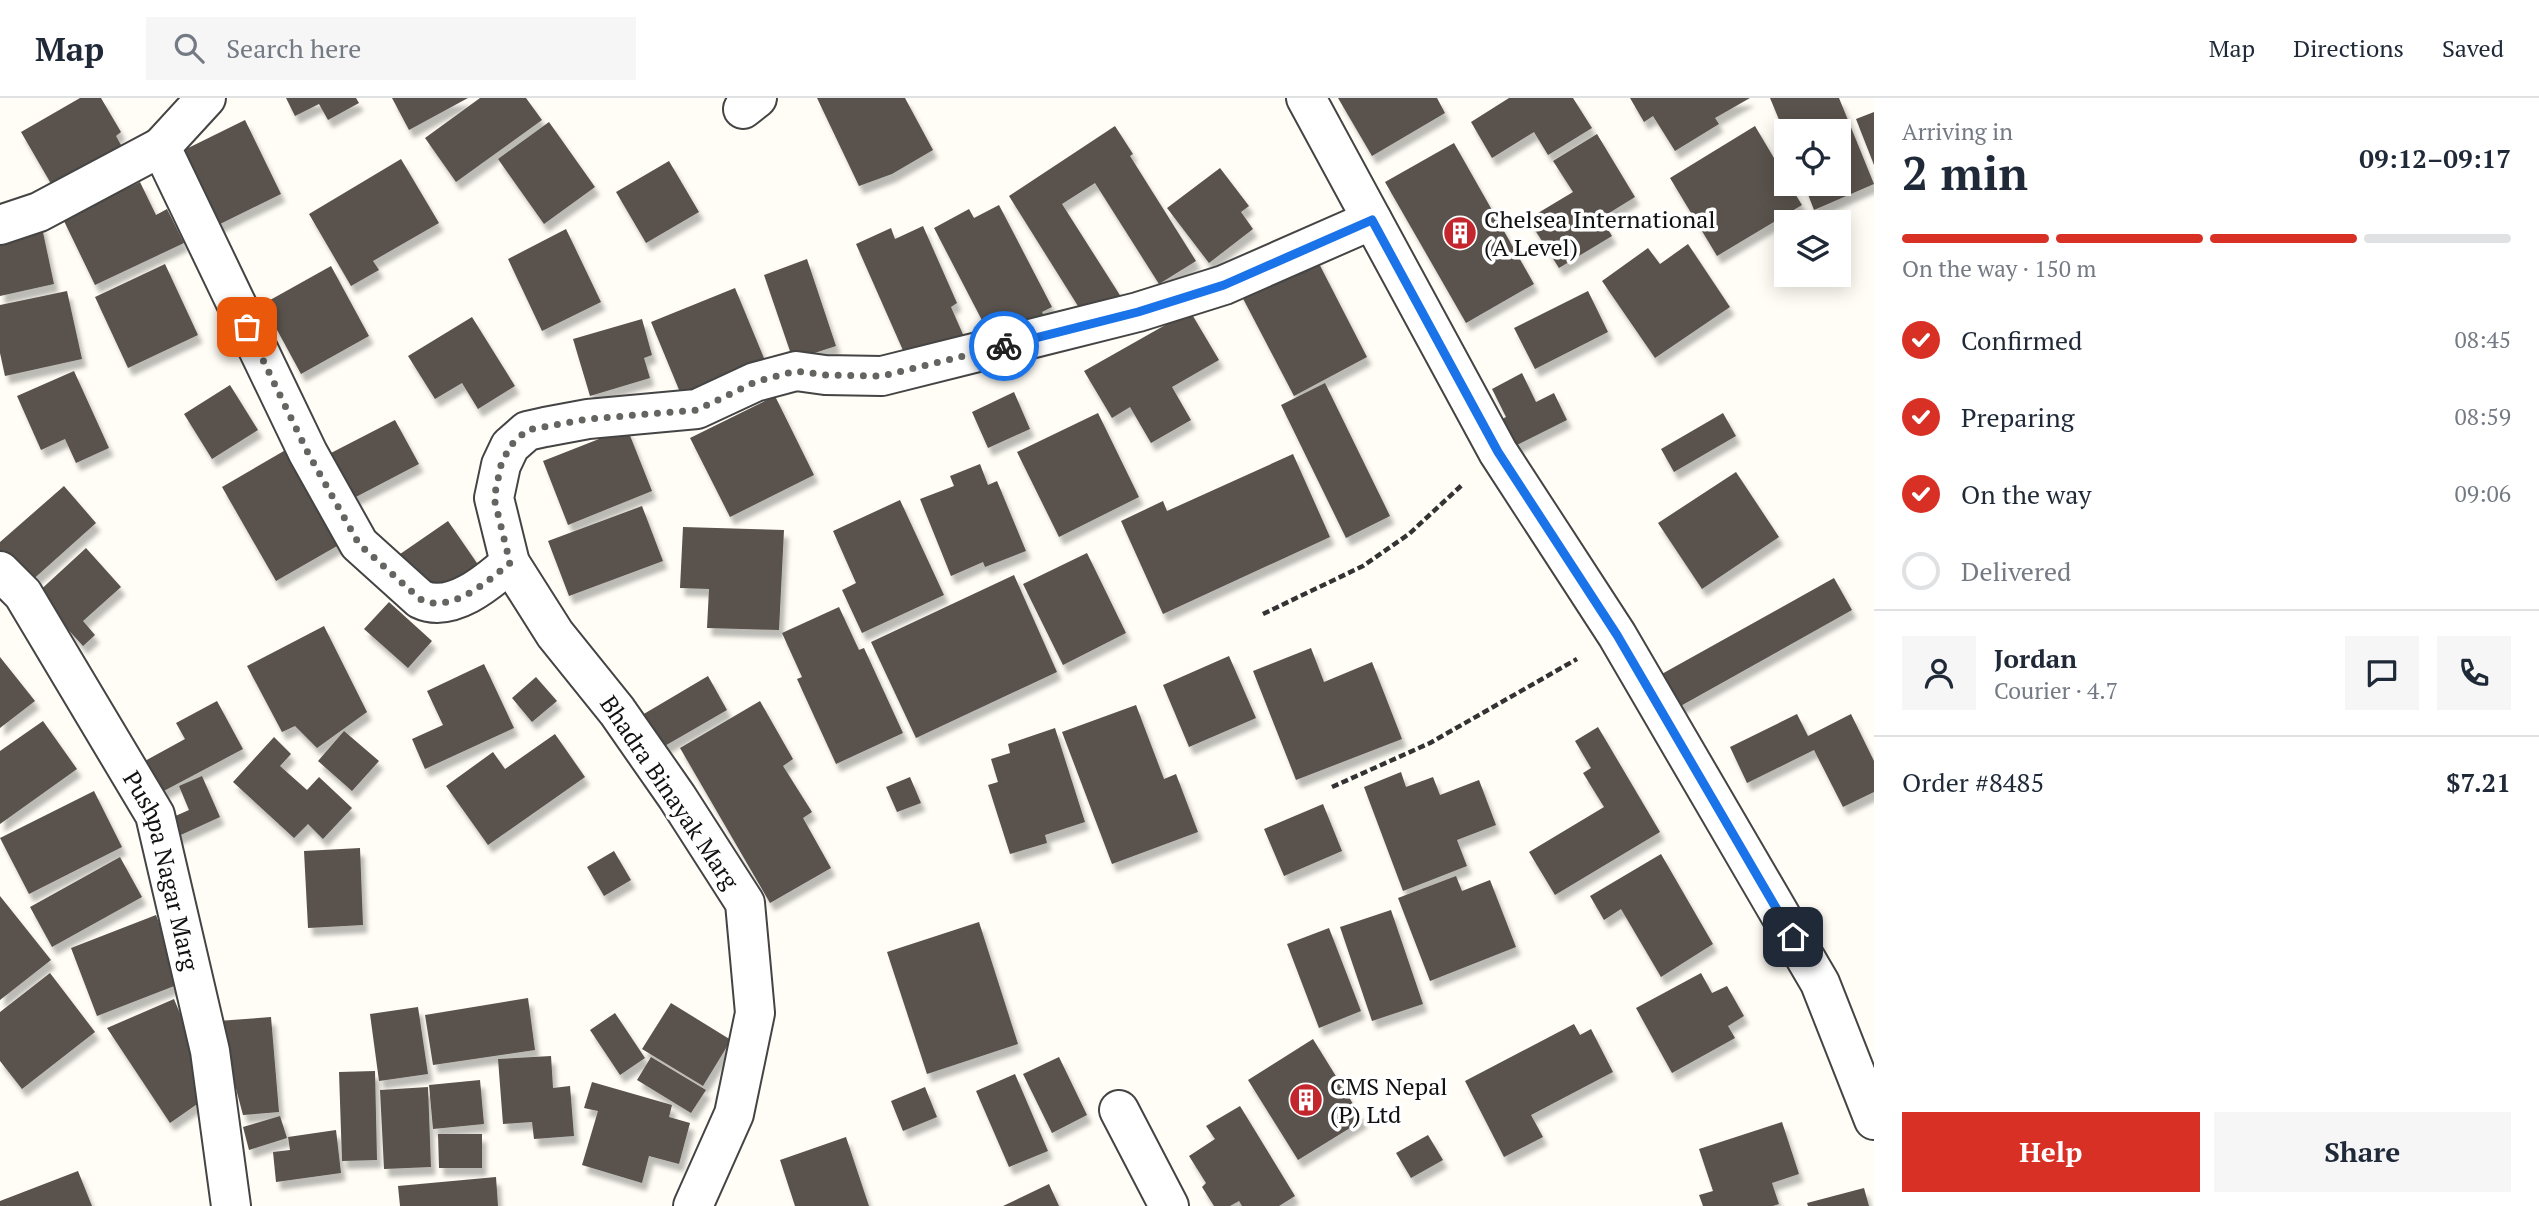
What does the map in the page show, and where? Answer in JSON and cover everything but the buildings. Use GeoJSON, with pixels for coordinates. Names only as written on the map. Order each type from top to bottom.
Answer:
{"type":"FeatureCollection","features":[{"type":"Feature","properties":{"kind":"street"},"geometry":{"type":"LineString","coordinates":[[0,225],[40,212],[161,147],[206,98]]}},
{"type":"Feature","properties":{"kind":"street"},"geometry":{"type":"LineString","coordinates":[[1307,98],[1498,452],[1617,635],[1820,983],[1874,1120]]}},
{"type":"Feature","properties":{"kind":"street"},"geometry":{"type":"LineString","coordinates":[[161,147],[308,453],[359,544],[427,603],[443,603],[479,589],[510,563]]}},
{"type":"Feature","properties":{"kind":"street","name":"Bhadra Binayak Marg"},"geometry":{"type":"LineString","coordinates":[[693,1206],[734,1114],[755,1013],[745,903],[670,787],[617,711],[555,634],[510,563],[494,498],[501,465],[510,446],[527,430],[588,419],[697,410],[755,382],[796,371],[825,375],[882,376],[1138,312],[1224,285],[1372,220]]}},
{"type":"Feature","properties":{"kind":"street","name":"Pushpa Nagar Marg"},"geometry":{"type":"LineString","coordinates":[[0,570],[23,594],[155,815],[210,1051],[231,1206]]}},
{"type":"Feature","properties":{"kind":"street"},"geometry":{"type":"LineString","coordinates":[[1119,1110],[1169,1206]]}},
{"type":"Feature","properties":{"kind":"path"},"geometry":{"type":"LineString","coordinates":[[1263,614],[1363,566],[1409,534],[1498,452]]}},
{"type":"Feature","properties":{"kind":"path"},"geometry":{"type":"LineString","coordinates":[[1332,787],[1430,743],[1617,635]]}},
{"type":"Feature","properties":{"kind":"way so far"},"geometry":{"type":"LineString","coordinates":[[247,327],[308,453],[359,544],[427,603],[443,603],[479,589],[510,563],[494,498],[501,465],[510,446],[527,430],[588,419],[697,410],[755,382],[796,371],[825,375],[882,376],[1004,346]]}},
{"type":"Feature","properties":{"kind":"place","name":"Chelsea International (A Level)"},"geometry":{"type":"Point","coordinates":[1460,233]}},
{"type":"Feature","properties":{"kind":"place","name":"CMS Nepal (P) Ltd"},"geometry":{"type":"Point","coordinates":[1306,1100]}},
{"type":"Feature","properties":{"kind":"route"},"geometry":{"type":"LineString","coordinates":[[1004,346],[1138,312],[1224,285],[1372,220],[1498,452],[1617,635],[1793,937]]}}]}
